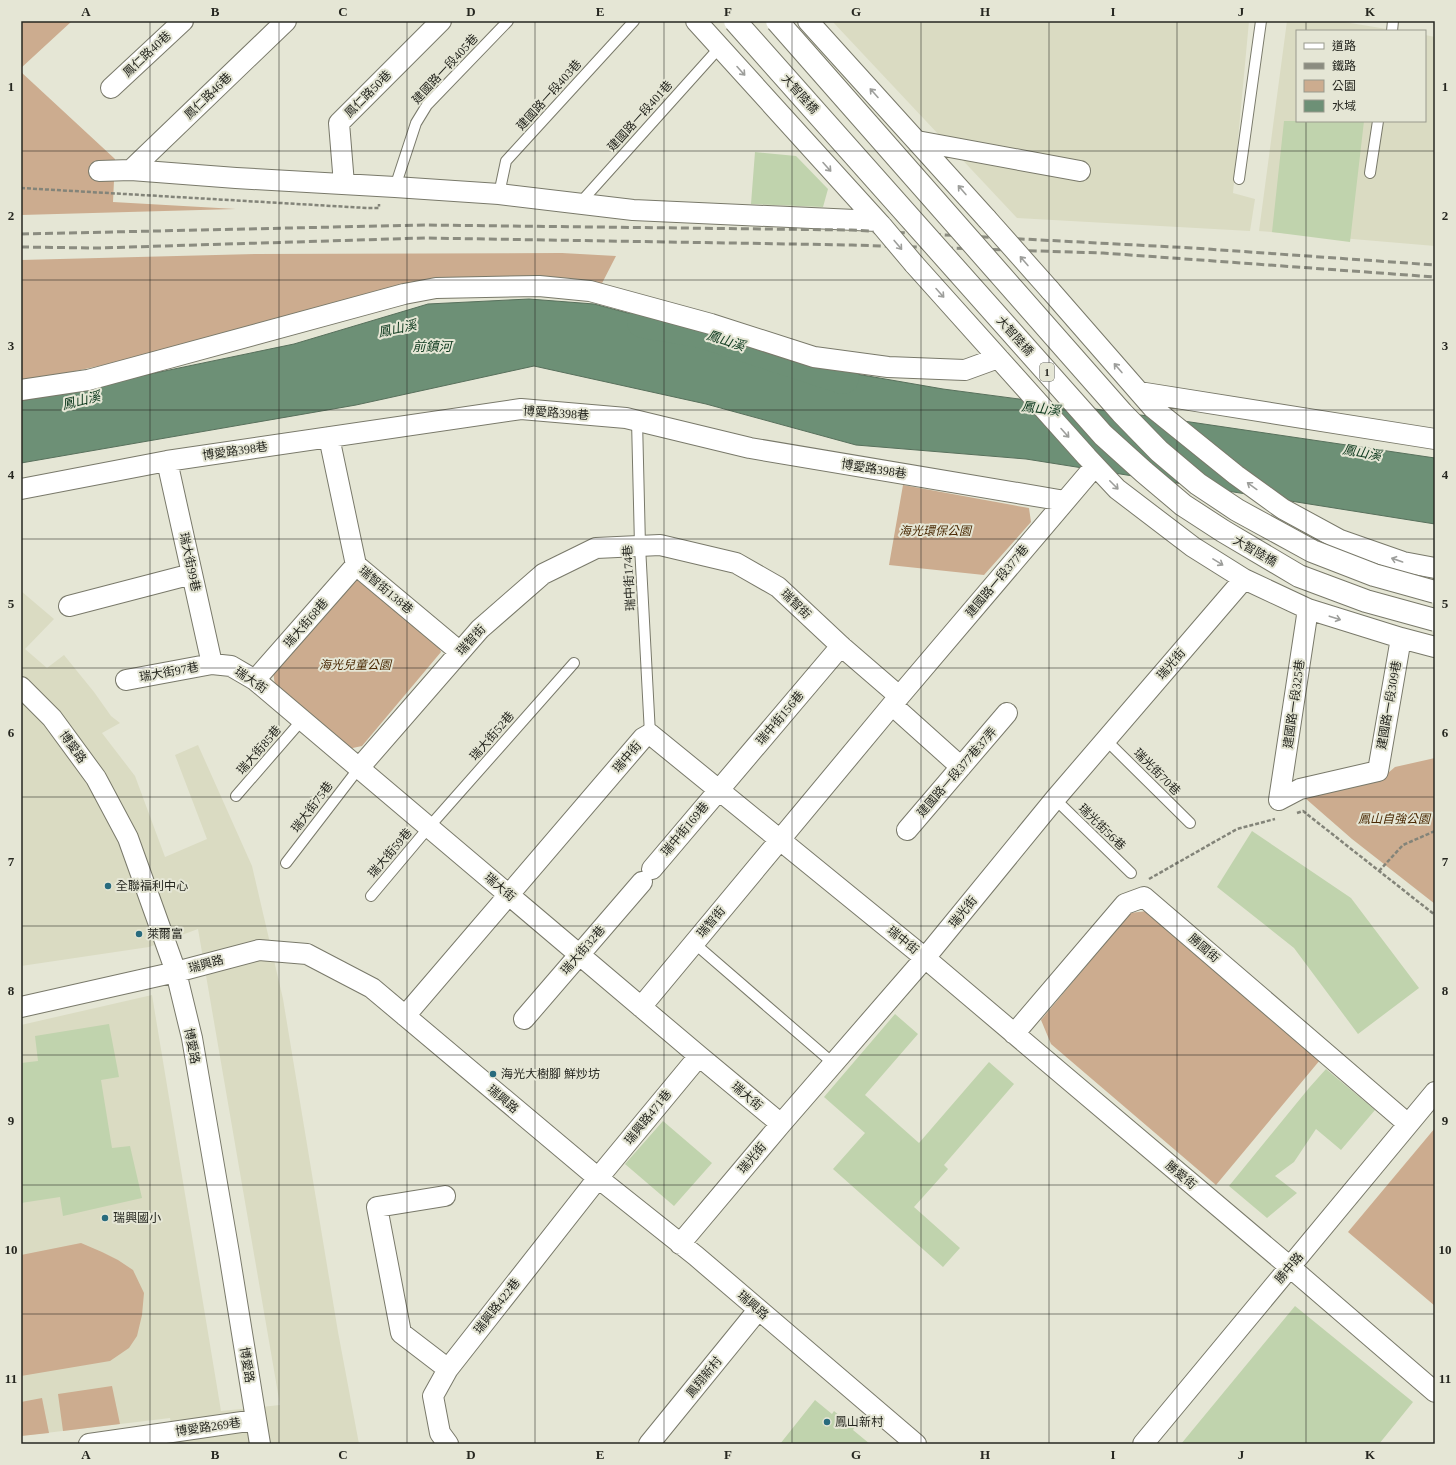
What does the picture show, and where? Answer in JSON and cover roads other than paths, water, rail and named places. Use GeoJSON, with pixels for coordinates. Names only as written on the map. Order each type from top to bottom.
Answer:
{"type":"FeatureCollection","features":[{"type":"Feature","properties":{"kind":"main road","name":"大智陸橋"},"geometry":{"type":"LineString","coordinates":[[735,21],[1103,435],[1144,472],[1183,505],[1223,532],[1299,576],[1366,601],[1435,620]]}},
{"type":"Feature","properties":{"kind":"main road"},"geometry":{"type":"LineString","coordinates":[[777,21],[1122,413],[1159,451],[1198,484],[1237,510],[1312,551],[1374,575],[1435,592]]}},
{"type":"Feature","properties":{"kind":"street","name":"鳳仁路40巷"},"geometry":{"type":"LineString","coordinates":[[111,88],[183,21]]}},
{"type":"Feature","properties":{"kind":"street","name":"鳳仁路46巷"},"geometry":{"type":"LineString","coordinates":[[131,170],[286,21]]}},
{"type":"Feature","properties":{"kind":"street","name":"鳳仁路50巷"},"geometry":{"type":"LineString","coordinates":[[344,184],[339,123],[441,21]]}},
{"type":"Feature","properties":{"kind":"street"},"geometry":{"type":"LineString","coordinates":[[696,21],[880,224],[1091,462],[1117,489],[1193,547],[1244,578],[1308,609],[1435,647]]}},
{"type":"Feature","properties":{"kind":"street"},"geometry":{"type":"LineString","coordinates":[[808,21],[987,219],[1153,408],[1236,475],[1283,509],[1340,540],[1404,562],[1435,568]]}},
{"type":"Feature","properties":{"kind":"street"},"geometry":{"type":"LineString","coordinates":[[917,141],[1080,171]]}},
{"type":"Feature","properties":{"kind":"street"},"geometry":{"type":"LineString","coordinates":[[99,171],[131,170],[236,178],[388,186],[499,194],[633,210],[880,224]]}},
{"type":"Feature","properties":{"kind":"street"},"geometry":{"type":"LineString","coordinates":[[21,390],[88,380],[404,294],[436,288],[539,286],[590,291],[711,324],[814,357],[888,367],[965,370],[1005,365]]}},
{"type":"Feature","properties":{"kind":"street"},"geometry":{"type":"LineString","coordinates":[[1139,392],[1435,439]]}},
{"type":"Feature","properties":{"kind":"street","name":"博愛路398巷"},"geometry":{"type":"LineString","coordinates":[[21,489],[167,461],[521,409],[626,418],[750,448],[1065,501]]}},
{"type":"Feature","properties":{"kind":"street","name":"瑞智街138巷"},"geometry":{"type":"LineString","coordinates":[[329,437],[356,565],[460,652]]}},
{"type":"Feature","properties":{"kind":"street","name":"瑞大街99巷"},"geometry":{"type":"LineString","coordinates":[[167,461],[212,664]]}},
{"type":"Feature","properties":{"kind":"street","name":"建國路一段377巷"},"geometry":{"type":"LineString","coordinates":[[896,700],[1065,501],[1091,462]]}},
{"type":"Feature","properties":{"kind":"street","name":"瑞智街"},"geometry":{"type":"LineString","coordinates":[[359,768],[480,629],[543,574],[596,548],[660,544],[736,563],[778,587],[896,700],[641,1007]]}},
{"type":"Feature","properties":{"kind":"street","name":"瑞大街68巷"},"geometry":{"type":"LineString","coordinates":[[255,680],[356,565]]}},
{"type":"Feature","properties":{"kind":"street"},"geometry":{"type":"LineString","coordinates":[[69,606],[192,574]]}},
{"type":"Feature","properties":{"kind":"street","name":"瑞光街"},"geometry":{"type":"LineString","coordinates":[[680,1244],[781,1124],[925,958],[1055,800],[1244,578]]}},
{"type":"Feature","properties":{"kind":"street","name":"建國路一段325巷"},"geometry":{"type":"LineString","coordinates":[[1308,609],[1280,808],[1300,789],[1378,771]]}},
{"type":"Feature","properties":{"kind":"street","name":"建國路一段309巷"},"geometry":{"type":"LineString","coordinates":[[1378,771],[1401,638]]}},
{"type":"Feature","properties":{"kind":"street","name":"瑞中街156巷"},"geometry":{"type":"LineString","coordinates":[[719,790],[841,646]]}},
{"type":"Feature","properties":{"kind":"street","name":"瑞大街"},"geometry":{"type":"LineString","coordinates":[[212,664],[231,666],[255,680],[698,1056],[781,1124]]}},
{"type":"Feature","properties":{"kind":"street","name":"瑞大街97巷"},"geometry":{"type":"LineString","coordinates":[[126,680],[212,664]]}},
{"type":"Feature","properties":{"kind":"street","name":"博愛路"},"geometry":{"type":"LineString","coordinates":[[21,687],[52,718],[96,778],[128,838],[176,972],[192,1038],[228,1245],[260,1444]]}},
{"type":"Feature","properties":{"kind":"street"},"geometry":{"type":"LineString","coordinates":[[896,700],[961,767]]}},
{"type":"Feature","properties":{"kind":"street","name":"建國路一段377巷37弄"},"geometry":{"type":"LineString","coordinates":[[906,830],[1007,713]]}},
{"type":"Feature","properties":{"kind":"street","name":"瑞中街"},"geometry":{"type":"LineString","coordinates":[[405,1016],[643,738],[650,734],[925,958]]}},
{"type":"Feature","properties":{"kind":"street","name":"瑞中街169巷"},"geometry":{"type":"LineString","coordinates":[[647,875],[719,790]]}},
{"type":"Feature","properties":{"kind":"street","name":"瑞大街32巷"},"geometry":{"type":"LineString","coordinates":[[524,1019],[647,875]]}},
{"type":"Feature","properties":{"kind":"street","name":"勝國街"},"geometry":{"type":"LineString","coordinates":[[1014,1034],[1125,904],[1144,897],[1408,1124]]}},
{"type":"Feature","properties":{"kind":"street","name":"瑞興路"},"geometry":{"type":"LineString","coordinates":[[21,1008],[176,972],[259,950],[307,954],[372,988],[598,1178],[680,1244],[916,1444]]}},
{"type":"Feature","properties":{"kind":"street","name":"勝愛街"},"geometry":{"type":"LineString","coordinates":[[925,958],[1290,1267],[1435,1392]]}},
{"type":"Feature","properties":{"kind":"street","name":"瑞興路471巷"},"geometry":{"type":"LineString","coordinates":[[598,1178],[698,1056]]}},
{"type":"Feature","properties":{"kind":"street","name":"勝中路"},"geometry":{"type":"LineString","coordinates":[[1143,1444],[1435,1092]]}},
{"type":"Feature","properties":{"kind":"street","name":"瑞興路422巷"},"geometry":{"type":"LineString","coordinates":[[448,1444],[440,1433],[434,1396],[448,1369],[598,1178]]}},
{"type":"Feature","properties":{"kind":"street"},"geometry":{"type":"LineString","coordinates":[[445,1196],[377,1207],[402,1333],[448,1369]]}},
{"type":"Feature","properties":{"kind":"street","name":"鳳翔新村"},"geometry":{"type":"LineString","coordinates":[[649,1444],[758,1310]]}},
{"type":"Feature","properties":{"kind":"street","name":"博愛路269巷"},"geometry":{"type":"LineString","coordinates":[[89,1444],[256,1420]]}},
{"type":"Feature","properties":{"kind":"lane","name":"建國路一段405巷"},"geometry":{"type":"LineString","coordinates":[[388,186],[416,123],[427,105],[508,21]]}},
{"type":"Feature","properties":{"kind":"lane","name":"建國路一段403巷"},"geometry":{"type":"LineString","coordinates":[[499,194],[506,161],[634,21]]}},
{"type":"Feature","properties":{"kind":"lane"},"geometry":{"type":"LineString","coordinates":[[1239,179],[1261,21]]}},
{"type":"Feature","properties":{"kind":"lane","name":"建國路一段401巷"},"geometry":{"type":"LineString","coordinates":[[580,203],[720,47]]}},
{"type":"Feature","properties":{"kind":"lane"},"geometry":{"type":"LineString","coordinates":[[1370,173],[1378,122]]}},
{"type":"Feature","properties":{"kind":"lane","name":"瑞中街174巷"},"geometry":{"type":"LineString","coordinates":[[637,420],[640,546],[650,734]]}},
{"type":"Feature","properties":{"kind":"lane","name":"瑞大街52巷"},"geometry":{"type":"LineString","coordinates":[[429,827],[574,663]]}},
{"type":"Feature","properties":{"kind":"lane","name":"瑞大街85巷"},"geometry":{"type":"LineString","coordinates":[[236,796],[302,720]]}},
{"type":"Feature","properties":{"kind":"lane","name":"瑞光街70巷"},"geometry":{"type":"LineString","coordinates":[[1106,740],[1190,823]]}},
{"type":"Feature","properties":{"kind":"lane","name":"瑞大街75巷"},"geometry":{"type":"LineString","coordinates":[[286,863],[359,768]]}},
{"type":"Feature","properties":{"kind":"lane","name":"瑞光街56巷"},"geometry":{"type":"LineString","coordinates":[[1055,800],[1130,873]]}},
{"type":"Feature","properties":{"kind":"lane","name":"瑞大街59巷"},"geometry":{"type":"LineString","coordinates":[[371,896],[429,827]]}},
{"type":"Feature","properties":{"kind":"lane"},"geometry":{"type":"LineString","coordinates":[[694,943],[834,1064]]}},
{"type":"Feature","properties":{"kind":"water","name":"前鎮河"},"geometry":{"type":"Polygon","coordinates":[[[529,299],[594,304],[680,327],[752,356],[943,389],[1163,418],[1435,458],[1435,524],[1026,459],[856,445],[706,404],[534,366],[356,405],[21,463],[21,401],[294,344],[428,304],[529,299]]]}},
{"type":"Feature","properties":{"kind":"waterway","name":"鳳山溪"},"geometry":{"type":"LineString","coordinates":[[643,322],[702,332],[843,378]]}},
{"type":"Feature","properties":{"kind":"railway"},"geometry":{"type":"LineString","coordinates":[[21,234],[425,225],[851,230],[1193,248],[1435,265]]}},
{"type":"Feature","properties":{"kind":"railway"},"geometry":{"type":"LineString","coordinates":[[21,247],[97,248],[425,238],[852,245],[1103,253],[1435,277]]}},
{"type":"Feature","properties":{"kind":"place","name":"全聯福利中心"},"geometry":{"type":"Point","coordinates":[108,886]}},
{"type":"Feature","properties":{"kind":"place","name":"萊爾富"},"geometry":{"type":"Point","coordinates":[139,934]}},
{"type":"Feature","properties":{"kind":"place","name":"海光大樹腳 鮮炒坊"},"geometry":{"type":"Point","coordinates":[493,1074]}},
{"type":"Feature","properties":{"kind":"place","name":"瑞興國小"},"geometry":{"type":"Point","coordinates":[105,1218]}},
{"type":"Feature","properties":{"kind":"place","name":"鳳山新村"},"geometry":{"type":"Point","coordinates":[827,1422]}},
{"type":"Feature","properties":{"kind":"park label","name":"海光環保公園"},"geometry":{"type":"Point","coordinates":[935,531]}},
{"type":"Feature","properties":{"kind":"park label","name":"海光兒童公園"},"geometry":{"type":"Point","coordinates":[355,665]}},
{"type":"Feature","properties":{"kind":"park label","name":"鳳山自強公園"},"geometry":{"type":"Point","coordinates":[1394,819]}}]}
